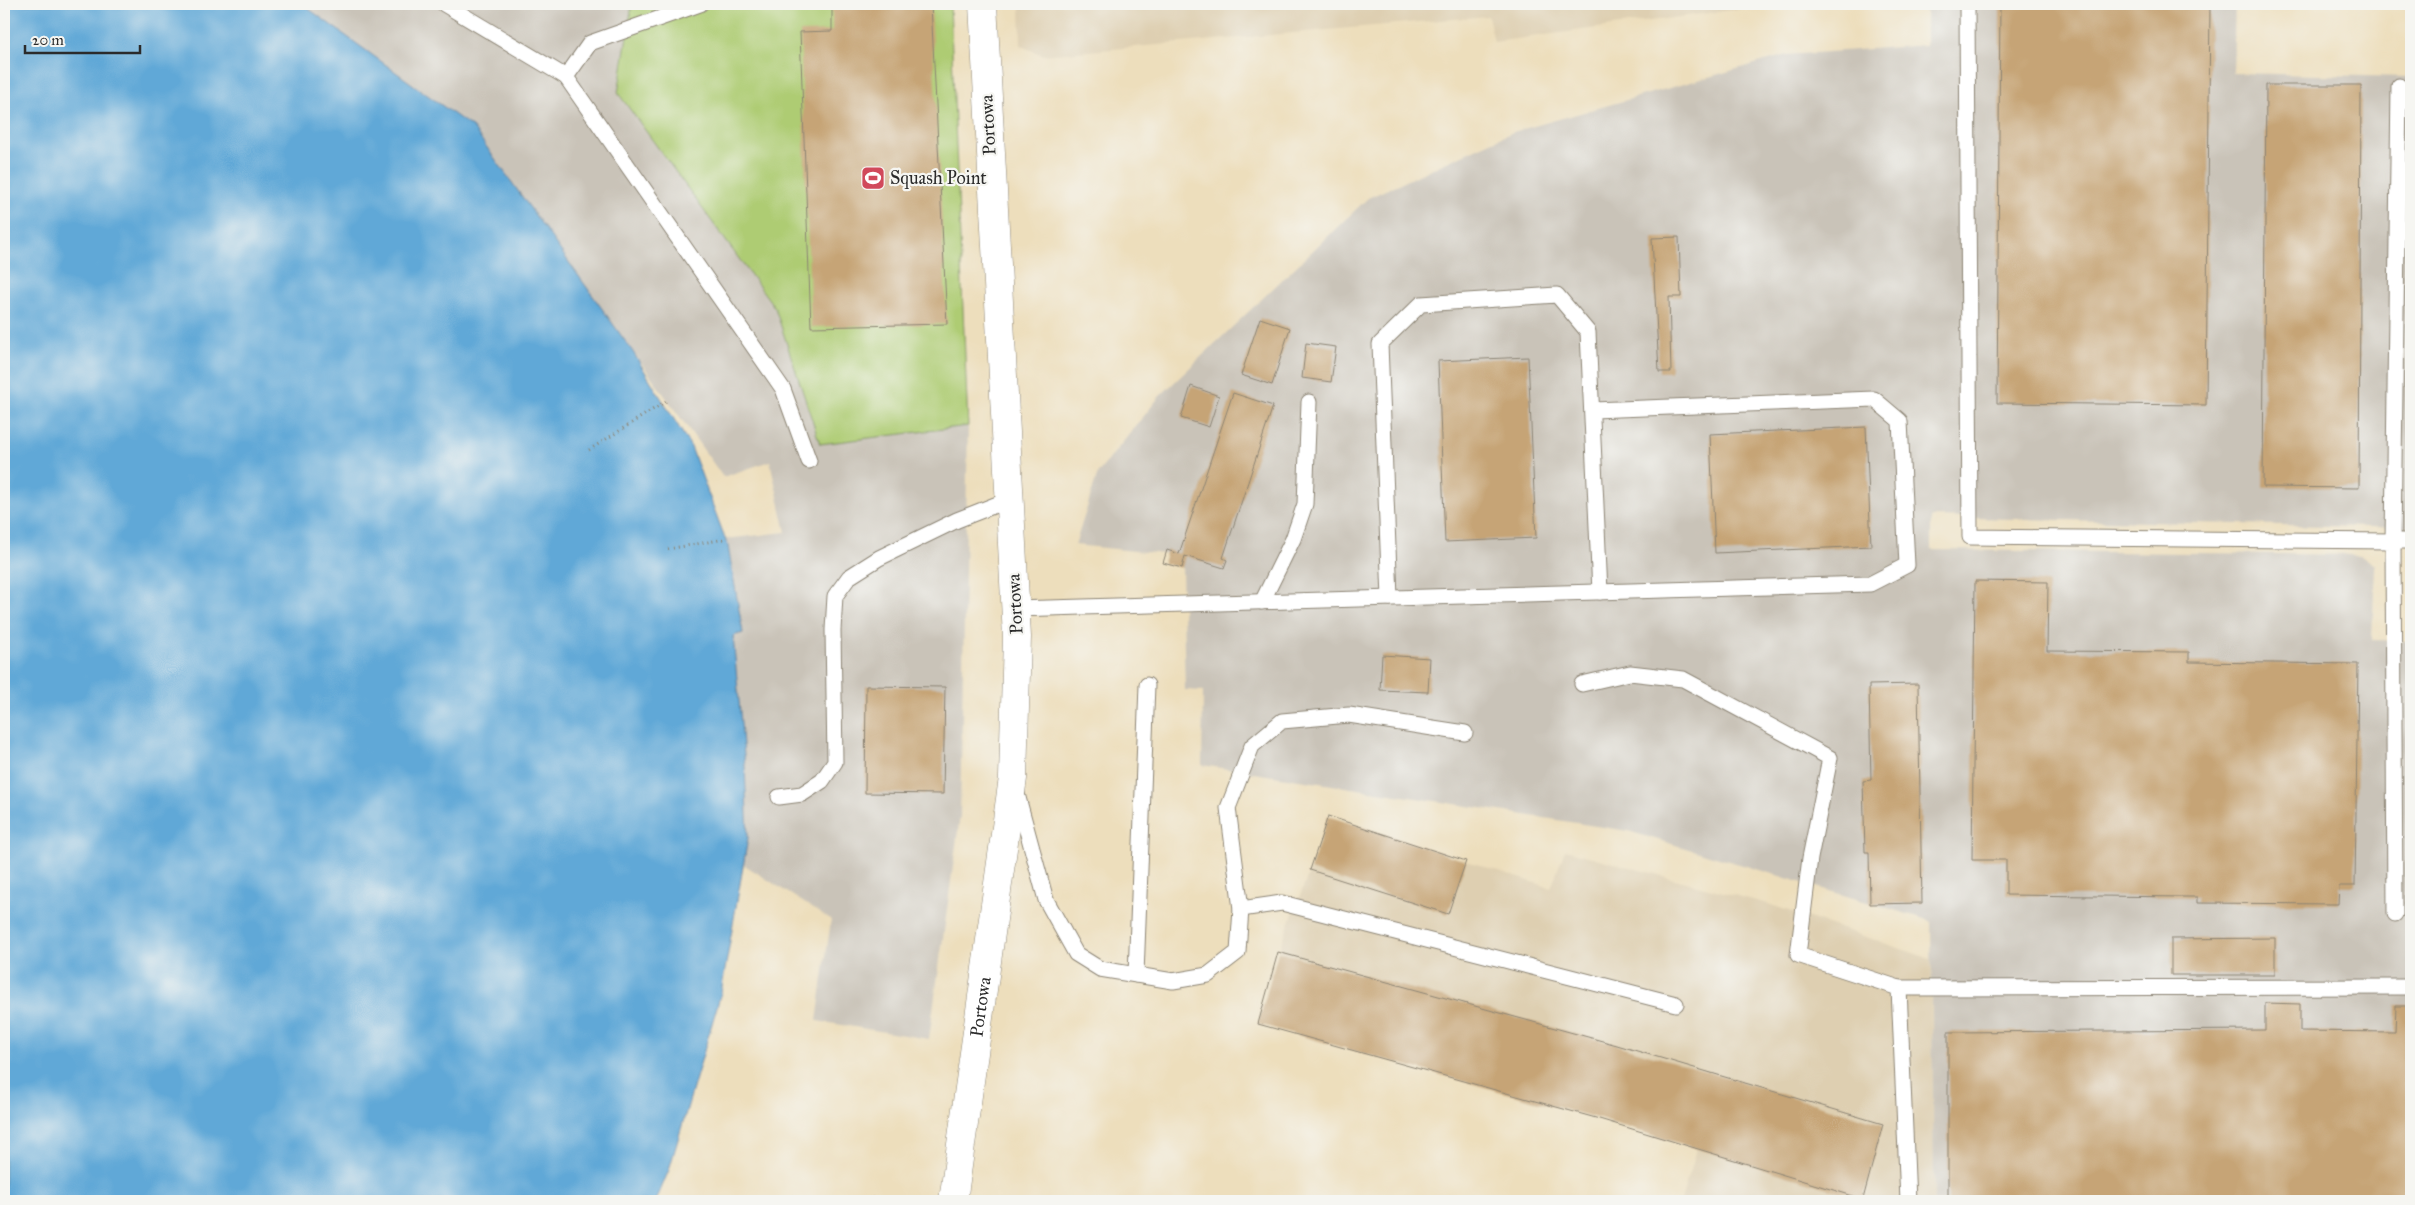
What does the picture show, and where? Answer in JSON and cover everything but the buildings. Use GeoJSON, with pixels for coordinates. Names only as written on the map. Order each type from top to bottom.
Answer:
{"type":"FeatureCollection","features":[{"type":"Feature","properties":{"kind":"street","name":"Portowa"},"geometry":{"type":"LineString","coordinates":[[941,1201],[1013,778],[1017,637],[1008,500],[983,4]]}},
{"type":"Feature","properties":{"kind":"lane"},"geometry":{"type":"LineString","coordinates":[[444,4],[566,77],[783,389],[809,461]]}},
{"type":"Feature","properties":{"kind":"lane"},"geometry":{"type":"LineString","coordinates":[[566,77],[590,43],[700,4]]}},
{"type":"Feature","properties":{"kind":"lane"},"geometry":{"type":"LineString","coordinates":[[1966,4],[1970,537],[2411,541]]}},
{"type":"Feature","properties":{"kind":"lane"},"geometry":{"type":"LineString","coordinates":[[2395,914],[2394,541],[2399,86]]}},
{"type":"Feature","properties":{"kind":"lane"},"geometry":{"type":"LineString","coordinates":[[1390,598],[1380,344],[1421,304],[1557,295],[1588,332],[1600,592]]}},
{"type":"Feature","properties":{"kind":"lane"},"geometry":{"type":"LineString","coordinates":[[1015,609],[1870,584],[1907,565],[1900,421],[1874,399],[1593,410]]}},
{"type":"Feature","properties":{"kind":"lane"},"geometry":{"type":"LineString","coordinates":[[1262,602],[1293,539],[1305,504],[1310,402]]}},
{"type":"Feature","properties":{"kind":"lane"},"geometry":{"type":"LineString","coordinates":[[779,797],[802,794],[822,781],[835,762],[833,621],[835,596],[849,577],[879,558],[957,520],[1008,500]]}},
{"type":"Feature","properties":{"kind":"lane"},"geometry":{"type":"LineString","coordinates":[[1582,684],[1630,673],[1682,679],[1830,758],[1810,858],[1798,954],[1899,988],[2411,987]]}},
{"type":"Feature","properties":{"kind":"lane"},"geometry":{"type":"LineString","coordinates":[[1136,975],[1147,685]]}},
{"type":"Feature","properties":{"kind":"lane"},"geometry":{"type":"LineString","coordinates":[[1013,778],[1046,900],[1076,954],[1100,969],[1173,981],[1208,975],[1238,952],[1241,909],[1228,808],[1252,746],[1282,721],[1349,715],[1465,733]]}},
{"type":"Feature","properties":{"kind":"lane"},"geometry":{"type":"LineString","coordinates":[[1241,909],[1282,903],[1676,1004]]}},
{"type":"Feature","properties":{"kind":"lane"},"geometry":{"type":"LineString","coordinates":[[1899,988],[1908,1201]]}},
{"type":"Feature","properties":{"kind":"path"},"geometry":{"type":"LineString","coordinates":[[589,450],[668,400]]}},
{"type":"Feature","properties":{"kind":"path"},"geometry":{"type":"LineString","coordinates":[[668,549],[725,539]]}},
{"type":"Feature","properties":{"kind":"path"},"geometry":{"type":"LineString","coordinates":[[792,1201],[882,1198],[941,1201]]}},
{"type":"Feature","properties":{"kind":"shaded area"},"geometry":{"type":"Polygon","coordinates":[[[302,4],[632,4],[618,93],[775,308],[820,443],[968,426],[960,816],[929,1039],[817,1021],[831,920],[743,864],[748,837],[733,636],[743,633],[725,539],[786,532],[770,461],[723,477],[473,128],[302,4]]]}},
{"type":"Feature","properties":{"kind":"shaded area"},"geometry":{"type":"Polygon","coordinates":[[[1020,4],[1776,4],[1494,42],[1488,16],[1043,55],[1021,46],[1020,4]]]}},
{"type":"Feature","properties":{"kind":"shaded area"},"geometry":{"type":"Polygon","coordinates":[[[1926,4],[2235,4],[2233,73],[2411,77],[2411,528],[1931,517],[1931,550],[2361,555],[2375,565],[2372,640],[2411,641],[2411,1201],[1934,1201],[1931,921],[1628,831],[1202,765],[1203,691],[1185,690],[1182,568],[1165,554],[1075,545],[1098,473],[1160,396],[1368,198],[1513,132],[1787,55],[1926,45],[1926,4]]]}},
{"type":"Feature","properties":{"kind":"shaded area"},"geometry":{"type":"Polygon","coordinates":[[[1328,816],[1551,888],[1565,850],[1768,904],[1931,959],[1934,1201],[1681,1201],[1696,1149],[1596,1118],[1258,1024],[1278,952],[1310,870],[1328,816]]]}},
{"type":"Feature","properties":{"kind":"green space"},"geometry":{"type":"Polygon","coordinates":[[[632,4],[950,4],[968,426],[820,444],[775,308],[618,93],[632,4]]]}},
{"type":"Feature","properties":{"kind":"water"},"geometry":{"type":"Polygon","coordinates":[[[4,4],[302,4],[473,128],[633,352],[691,447],[728,546],[743,633],[733,636],[745,766],[748,838],[721,993],[669,1170],[656,1201],[4,1201],[4,4]]]}},
{"type":"Feature","properties":{"kind":"place","name":"Squash Point"},"geometry":{"type":"Point","coordinates":[873,178]}}]}
